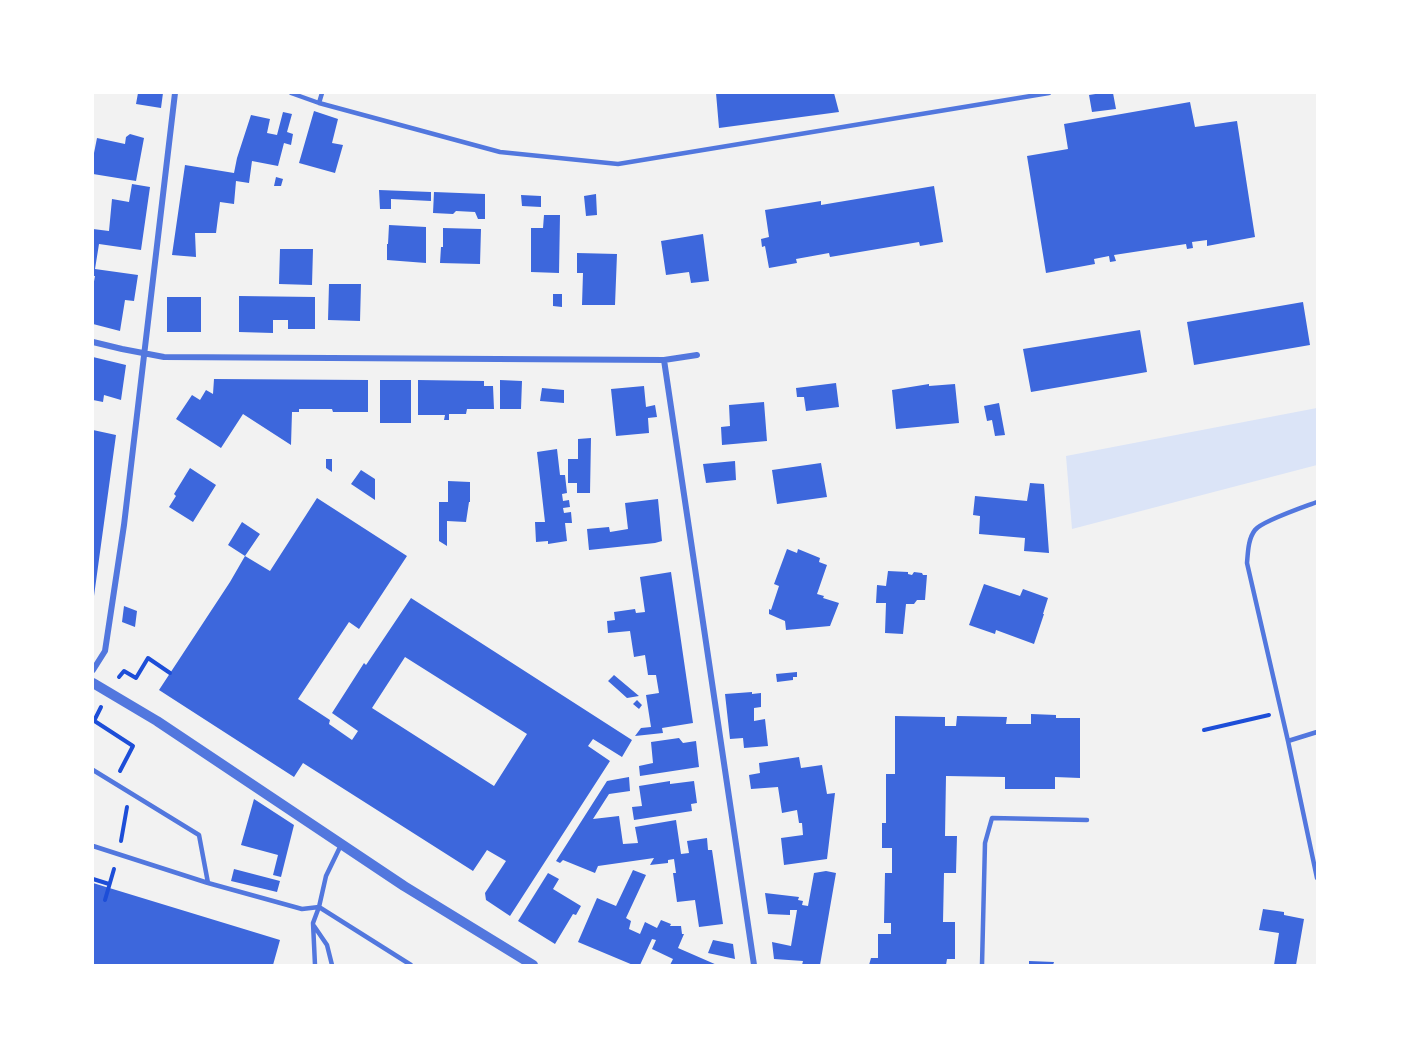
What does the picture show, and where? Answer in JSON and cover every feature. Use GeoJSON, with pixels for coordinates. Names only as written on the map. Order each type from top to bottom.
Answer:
{"type":"FeatureCollection","features":[{"type":"Feature","properties":{"kind":"street"},"geometry":{"type":"LineString","coordinates":[[93,670],[105,651],[124,525],[175,93]]}},
{"type":"Feature","properties":{"kind":"street"},"geometry":{"type":"LineString","coordinates":[[93,342],[164,357],[664,360],[697,355]]}},
{"type":"Feature","properties":{"kind":"street"},"geometry":{"type":"LineString","coordinates":[[664,360],[754,965]]}},
{"type":"Feature","properties":{"kind":"street"},"geometry":{"type":"LineString","coordinates":[[93,683],[157,722],[404,886],[533,965]]}},
{"type":"Feature","properties":{"kind":"lane"},"geometry":{"type":"LineString","coordinates":[[291,93],[500,152],[618,164],[1049,93]]}},
{"type":"Feature","properties":{"kind":"lane"},"geometry":{"type":"LineString","coordinates":[[319,102],[322,93]]}},
{"type":"Feature","properties":{"kind":"lane"},"geometry":{"type":"LineString","coordinates":[[1317,502],[1271,520],[1256,529],[1248,546],[1247,563],[1317,878]]}},
{"type":"Feature","properties":{"kind":"lane"},"geometry":{"type":"LineString","coordinates":[[1288,741],[1317,732]]}},
{"type":"Feature","properties":{"kind":"lane"},"geometry":{"type":"LineString","coordinates":[[93,770],[199,835],[208,883]]}},
{"type":"Feature","properties":{"kind":"lane"},"geometry":{"type":"LineString","coordinates":[[982,965],[985,843],[992,818],[1087,820]]}},
{"type":"Feature","properties":{"kind":"lane"},"geometry":{"type":"LineString","coordinates":[[315,965],[312,923],[319,907],[326,876],[341,844]]}},
{"type":"Feature","properties":{"kind":"lane"},"geometry":{"type":"LineString","coordinates":[[93,846],[208,883],[302,909],[319,907],[411,965]]}},
{"type":"Feature","properties":{"kind":"lane"},"geometry":{"type":"LineString","coordinates":[[312,923],[327,945],[332,965]]}},
{"type":"Feature","properties":{"kind":"path"},"geometry":{"type":"LineString","coordinates":[[136,678],[148,658],[170,673]]}},
{"type":"Feature","properties":{"kind":"path"},"geometry":{"type":"LineString","coordinates":[[93,879],[109,884]]}},
{"type":"Feature","properties":{"kind":"shaded area"},"geometry":{"type":"Polygon","coordinates":[[[1317,408],[1317,465],[1072,529],[1066,456],[1317,408]]]}},
{"type":"Feature","properties":{"kind":"building"},"geometry":{"type":"Polygon","coordinates":[[[138,93],[163,93],[161,108],[136,104],[138,93]]]}},
{"type":"Feature","properties":{"kind":"building"},"geometry":{"type":"Polygon","coordinates":[[[716,93],[834,93],[839,112],[719,128],[716,93]]]}},
{"type":"Feature","properties":{"kind":"building"},"geometry":{"type":"Polygon","coordinates":[[[1113,93],[1116,109],[1092,112],[1089,95],[1113,93]]]}},
{"type":"Feature","properties":{"kind":"building"},"geometry":{"type":"Polygon","coordinates":[[[1190,102],[1195,127],[1237,121],[1255,237],[1207,246],[1207,240],[1192,242],[1193,248],[1187,249],[1186,244],[1114,255],[1116,261],[1110,262],[1109,256],[1094,259],[1095,264],[1046,273],[1027,156],[1068,149],[1064,124],[1190,102]]]}},
{"type":"Feature","properties":{"kind":"building"},"geometry":{"type":"Polygon","coordinates":[[[314,111],[338,119],[332,143],[343,145],[335,173],[299,163],[314,111]]]}},
{"type":"Feature","properties":{"kind":"building"},"geometry":{"type":"Polygon","coordinates":[[[283,112],[292,114],[287,132],[293,134],[291,145],[284,143],[278,166],[252,161],[249,183],[236,181],[234,204],[220,202],[216,233],[195,233],[196,257],[172,255],[185,165],[234,173],[251,115],[270,119],[267,133],[277,135],[283,112]]]}},
{"type":"Feature","properties":{"kind":"building"},"geometry":{"type":"Polygon","coordinates":[[[130,134],[144,138],[136,181],[93,174],[97,138],[125,144],[126,137],[130,134]]]}},
{"type":"Feature","properties":{"kind":"building"},"geometry":{"type":"Polygon","coordinates":[[[276,177],[283,179],[281,186],[274,186],[276,177]]]}},
{"type":"Feature","properties":{"kind":"building"},"geometry":{"type":"Polygon","coordinates":[[[132,184],[150,187],[141,250],[99,244],[95,269],[138,275],[134,301],[125,300],[120,331],[93,324],[95,276],[93,276],[93,229],[109,231],[112,199],[129,202],[132,184]]]}},
{"type":"Feature","properties":{"kind":"building"},"geometry":{"type":"Polygon","coordinates":[[[934,186],[943,242],[920,246],[919,242],[830,257],[829,253],[796,259],[797,263],[769,268],[765,246],[762,247],[761,239],[769,237],[765,210],[821,201],[821,205],[934,186]]]}},
{"type":"Feature","properties":{"kind":"building"},"geometry":{"type":"Polygon","coordinates":[[[379,190],[431,192],[431,201],[391,199],[391,209],[380,209],[379,190]]]}},
{"type":"Feature","properties":{"kind":"building"},"geometry":{"type":"Polygon","coordinates":[[[434,192],[485,194],[485,219],[478,219],[475,212],[433,213],[434,192]]]}},
{"type":"Feature","properties":{"kind":"building"},"geometry":{"type":"Polygon","coordinates":[[[596,194],[597,215],[586,216],[584,196],[596,194]]]}},
{"type":"Feature","properties":{"kind":"building"},"geometry":{"type":"Polygon","coordinates":[[[521,195],[541,196],[541,207],[522,206],[521,195]]]}},
{"type":"Feature","properties":{"kind":"building"},"geometry":{"type":"Polygon","coordinates":[[[544,215],[560,215],[559,273],[531,272],[531,228],[543,228],[544,215]]]}},
{"type":"Feature","properties":{"kind":"building"},"geometry":{"type":"Polygon","coordinates":[[[389,225],[426,227],[426,263],[387,260],[389,225]]]}},
{"type":"Feature","properties":{"kind":"building"},"geometry":{"type":"Polygon","coordinates":[[[443,228],[481,229],[480,264],[440,263],[443,228]]]}},
{"type":"Feature","properties":{"kind":"building"},"geometry":{"type":"Polygon","coordinates":[[[703,234],[709,281],[691,283],[689,272],[666,275],[661,241],[703,234]]]}},
{"type":"Feature","properties":{"kind":"building"},"geometry":{"type":"Polygon","coordinates":[[[280,249],[313,249],[312,285],[279,284],[280,249]]]}},
{"type":"Feature","properties":{"kind":"building"},"geometry":{"type":"Polygon","coordinates":[[[577,253],[617,254],[615,305],[582,305],[583,273],[577,273],[577,253]]]}},
{"type":"Feature","properties":{"kind":"building"},"geometry":{"type":"Polygon","coordinates":[[[329,284],[361,284],[360,321],[328,320],[329,284]]]}},
{"type":"Feature","properties":{"kind":"building"},"geometry":{"type":"Polygon","coordinates":[[[553,294],[562,294],[562,307],[553,306],[553,294]]]}},
{"type":"Feature","properties":{"kind":"building"},"geometry":{"type":"Polygon","coordinates":[[[239,296],[315,297],[315,329],[288,329],[288,320],[273,320],[273,333],[239,332],[239,296]]]}},
{"type":"Feature","properties":{"kind":"building"},"geometry":{"type":"Polygon","coordinates":[[[167,297],[201,297],[201,332],[167,332],[167,297]]]}},
{"type":"Feature","properties":{"kind":"building"},"geometry":{"type":"Polygon","coordinates":[[[1303,302],[1310,345],[1194,365],[1187,322],[1303,302]]]}},
{"type":"Feature","properties":{"kind":"building"},"geometry":{"type":"Polygon","coordinates":[[[1140,330],[1147,372],[1031,392],[1023,349],[1140,330]]]}},
{"type":"Feature","properties":{"kind":"building"},"geometry":{"type":"Polygon","coordinates":[[[93,357],[126,365],[121,400],[104,395],[103,402],[93,400],[93,357]]]}},
{"type":"Feature","properties":{"kind":"building"},"geometry":{"type":"Polygon","coordinates":[[[214,379],[368,380],[368,412],[299,409],[299,412],[292,412],[291,445],[243,414],[221,448],[176,419],[192,395],[200,400],[206,390],[213,394],[214,379]]]}},
{"type":"Feature","properties":{"kind":"building"},"geometry":{"type":"Polygon","coordinates":[[[380,380],[411,380],[411,423],[380,423],[380,380]]]}},
{"type":"Feature","properties":{"kind":"building"},"geometry":{"type":"Polygon","coordinates":[[[418,380],[484,381],[484,386],[493,386],[494,409],[467,409],[466,414],[449,414],[449,420],[444,420],[445,415],[418,415],[418,380]]]}},
{"type":"Feature","properties":{"kind":"building"},"geometry":{"type":"Polygon","coordinates":[[[500,380],[522,381],[521,409],[500,409],[500,380]]]}},
{"type":"Feature","properties":{"kind":"building"},"geometry":{"type":"Polygon","coordinates":[[[836,383],[839,407],[806,411],[804,397],[797,397],[796,388],[836,383]]]}},
{"type":"Feature","properties":{"kind":"building"},"geometry":{"type":"Polygon","coordinates":[[[929,384],[929,386],[955,384],[959,423],[896,429],[892,390],[929,384]]]}},
{"type":"Feature","properties":{"kind":"building"},"geometry":{"type":"Polygon","coordinates":[[[644,386],[646,407],[655,405],[657,417],[648,418],[649,433],[616,436],[611,389],[644,386]]]}},
{"type":"Feature","properties":{"kind":"building"},"geometry":{"type":"Polygon","coordinates":[[[542,388],[564,390],[564,403],[540,401],[542,388]]]}},
{"type":"Feature","properties":{"kind":"building"},"geometry":{"type":"Polygon","coordinates":[[[764,402],[767,441],[722,445],[721,427],[730,426],[729,405],[764,402]]]}},
{"type":"Feature","properties":{"kind":"building"},"geometry":{"type":"Polygon","coordinates":[[[999,403],[1005,435],[995,436],[992,420],[987,421],[984,406],[999,403]]]}},
{"type":"Feature","properties":{"kind":"building"},"geometry":{"type":"Polygon","coordinates":[[[93,430],[116,435],[94,596],[93,596],[93,430]]]}},
{"type":"Feature","properties":{"kind":"building"},"geometry":{"type":"Polygon","coordinates":[[[591,438],[590,493],[577,493],[577,483],[568,483],[568,459],[578,459],[578,439],[591,438]]]}},
{"type":"Feature","properties":{"kind":"building"},"geometry":{"type":"Polygon","coordinates":[[[557,449],[560,475],[565,475],[567,493],[562,494],[563,501],[569,500],[570,507],[563,508],[564,513],[571,512],[572,523],[565,523],[567,541],[548,544],[548,541],[536,542],[535,522],[545,522],[537,452],[557,449]]]}},
{"type":"Feature","properties":{"kind":"building"},"geometry":{"type":"Polygon","coordinates":[[[326,459],[332,459],[332,472],[326,468],[326,459]]]}},
{"type":"Feature","properties":{"kind":"building"},"geometry":{"type":"Polygon","coordinates":[[[735,461],[736,480],[706,483],[703,464],[735,461]]]}},
{"type":"Feature","properties":{"kind":"building"},"geometry":{"type":"Polygon","coordinates":[[[821,463],[827,497],[777,504],[772,470],[821,463]]]}},
{"type":"Feature","properties":{"kind":"building"},"geometry":{"type":"Polygon","coordinates":[[[190,468],[216,485],[193,522],[169,507],[190,468]]]}},
{"type":"Feature","properties":{"kind":"building"},"geometry":{"type":"Polygon","coordinates":[[[361,470],[375,479],[375,500],[351,484],[361,470]]]}},
{"type":"Feature","properties":{"kind":"building"},"geometry":{"type":"Polygon","coordinates":[[[448,481],[470,482],[470,502],[466,522],[447,521],[447,546],[439,541],[439,502],[448,502],[448,481]]]}},
{"type":"Feature","properties":{"kind":"building"},"geometry":{"type":"Polygon","coordinates":[[[1030,483],[1044,484],[1049,553],[1024,551],[1025,538],[979,534],[980,516],[973,515],[975,496],[1027,501],[1030,483]]]}},
{"type":"Feature","properties":{"kind":"building"},"geometry":{"type":"Polygon","coordinates":[[[317,498],[407,556],[359,629],[349,622],[298,699],[330,720],[329,724],[352,740],[358,731],[332,713],[364,663],[366,665],[411,598],[632,740],[622,757],[593,739],[588,746],[610,761],[510,916],[486,900],[485,893],[506,861],[487,850],[473,871],[303,763],[294,777],[159,690],[245,556],[270,571],[317,498]],[[405,657],[372,708],[494,786],[527,734],[405,657]]]}},
{"type":"Feature","properties":{"kind":"building"},"geometry":{"type":"Polygon","coordinates":[[[658,499],[662,541],[589,550],[587,529],[609,527],[610,532],[628,529],[625,503],[658,499]]]}},
{"type":"Feature","properties":{"kind":"building"},"geometry":{"type":"Polygon","coordinates":[[[242,522],[260,534],[245,556],[228,545],[242,522]]]}},
{"type":"Feature","properties":{"kind":"building"},"geometry":{"type":"Polygon","coordinates":[[[787,549],[797,553],[798,549],[820,558],[819,562],[827,565],[817,594],[839,603],[830,626],[786,630],[785,621],[769,614],[779,586],[774,584],[787,549]]]}},
{"type":"Feature","properties":{"kind":"building"},"geometry":{"type":"Polygon","coordinates":[[[888,571],[927,575],[925,600],[906,604],[903,634],[885,633],[886,603],[876,603],[877,585],[886,586],[888,571]]]}},
{"type":"Feature","properties":{"kind":"building"},"geometry":{"type":"Polygon","coordinates":[[[671,572],[693,723],[662,728],[663,733],[635,736],[641,728],[651,727],[646,695],[659,693],[656,675],[648,675],[645,655],[634,657],[630,631],[608,633],[607,621],[615,620],[614,612],[635,609],[636,613],[645,612],[640,577],[671,572]]]}},
{"type":"Feature","properties":{"kind":"building"},"geometry":{"type":"Polygon","coordinates":[[[984,584],[1020,596],[1023,589],[1048,598],[1034,644],[996,630],[995,634],[969,625],[984,584]]]}},
{"type":"Feature","properties":{"kind":"building"},"geometry":{"type":"Polygon","coordinates":[[[124,606],[137,611],[135,627],[122,622],[124,606]]]}},
{"type":"Feature","properties":{"kind":"building"},"geometry":{"type":"Polygon","coordinates":[[[797,672],[797,677],[793,677],[793,680],[777,682],[776,674],[797,672]]]}},
{"type":"Feature","properties":{"kind":"building"},"geometry":{"type":"Polygon","coordinates":[[[614,675],[639,696],[627,698],[608,681],[614,675]]]}},
{"type":"Feature","properties":{"kind":"building"},"geometry":{"type":"Polygon","coordinates":[[[752,692],[752,694],[761,693],[761,707],[754,708],[754,721],[765,719],[768,746],[744,748],[743,738],[730,739],[725,694],[752,692]]]}},
{"type":"Feature","properties":{"kind":"building"},"geometry":{"type":"Polygon","coordinates":[[[637,700],[642,705],[639,709],[633,704],[637,700]]]}},
{"type":"Feature","properties":{"kind":"building"},"geometry":{"type":"Polygon","coordinates":[[[1031,714],[1056,715],[1056,718],[1080,718],[1080,778],[1055,777],[1055,789],[1005,789],[1005,777],[946,776],[945,836],[957,836],[956,873],[944,873],[943,922],[955,922],[955,959],[947,959],[946,965],[869,965],[871,958],[878,958],[878,934],[891,934],[891,923],[884,923],[885,873],[892,873],[892,848],[882,848],[882,823],[886,823],[886,774],[895,774],[895,716],[945,717],[945,726],[956,726],[957,716],[1007,717],[1006,724],[1031,724],[1031,714]]]}},
{"type":"Feature","properties":{"kind":"building"},"geometry":{"type":"Polygon","coordinates":[[[679,738],[683,743],[696,741],[699,767],[640,776],[639,766],[653,763],[651,742],[679,738]]]}},
{"type":"Feature","properties":{"kind":"building"},"geometry":{"type":"Polygon","coordinates":[[[799,757],[801,768],[822,765],[827,794],[835,793],[827,859],[784,865],[781,838],[803,835],[802,823],[799,823],[797,810],[782,813],[778,787],[751,789],[749,775],[760,773],[759,763],[799,757]]]}},
{"type":"Feature","properties":{"kind":"building"},"geometry":{"type":"Polygon","coordinates":[[[629,777],[630,791],[609,794],[593,819],[619,816],[623,844],[638,843],[635,827],[676,820],[681,854],[689,853],[687,841],[707,838],[708,850],[712,850],[723,924],[699,927],[695,900],[677,902],[673,873],[676,873],[674,859],[668,860],[668,863],[650,865],[654,858],[598,866],[595,873],[563,860],[560,863],[556,861],[607,781],[629,777]]]}},
{"type":"Feature","properties":{"kind":"building"},"geometry":{"type":"Polygon","coordinates":[[[670,781],[670,784],[694,781],[697,803],[691,804],[692,811],[634,820],[632,807],[642,806],[639,786],[670,781]]]}},
{"type":"Feature","properties":{"kind":"building"},"geometry":{"type":"Polygon","coordinates":[[[254,799],[294,825],[281,877],[273,875],[278,855],[241,845],[254,799]]]}},
{"type":"Feature","properties":{"kind":"building"},"geometry":{"type":"Polygon","coordinates":[[[234,869],[280,881],[277,892],[231,881],[234,869]]]}},
{"type":"Feature","properties":{"kind":"building"},"geometry":{"type":"Polygon","coordinates":[[[633,870],[646,875],[626,918],[631,921],[629,929],[640,934],[645,922],[657,928],[661,920],[671,924],[670,926],[681,926],[682,934],[684,934],[678,948],[717,965],[670,965],[673,959],[652,949],[656,940],[652,939],[640,965],[633,965],[578,942],[597,898],[616,906],[633,870]]]}},
{"type":"Feature","properties":{"kind":"building"},"geometry":{"type":"Polygon","coordinates":[[[826,871],[836,873],[820,965],[802,965],[803,961],[774,959],[772,942],[791,946],[797,910],[790,910],[790,915],[768,914],[765,893],[799,897],[798,900],[803,901],[802,905],[808,906],[814,873],[826,871]]]}},
{"type":"Feature","properties":{"kind":"building"},"geometry":{"type":"Polygon","coordinates":[[[548,873],[559,879],[553,889],[581,906],[576,915],[573,914],[555,944],[518,921],[548,873]]]}},
{"type":"Feature","properties":{"kind":"building"},"geometry":{"type":"Polygon","coordinates":[[[93,883],[280,940],[273,965],[93,965],[93,883]]]}},
{"type":"Feature","properties":{"kind":"building"},"geometry":{"type":"Polygon","coordinates":[[[1263,909],[1284,912],[1284,915],[1304,919],[1296,965],[1274,965],[1279,933],[1259,930],[1263,909]]]}},
{"type":"Feature","properties":{"kind":"building"},"geometry":{"type":"Polygon","coordinates":[[[713,940],[733,944],[735,959],[708,953],[713,940]]]}},
{"type":"Feature","properties":{"kind":"building"},"geometry":{"type":"Polygon","coordinates":[[[1029,961],[1054,962],[1053,965],[1029,965],[1029,961]]]}}]}
